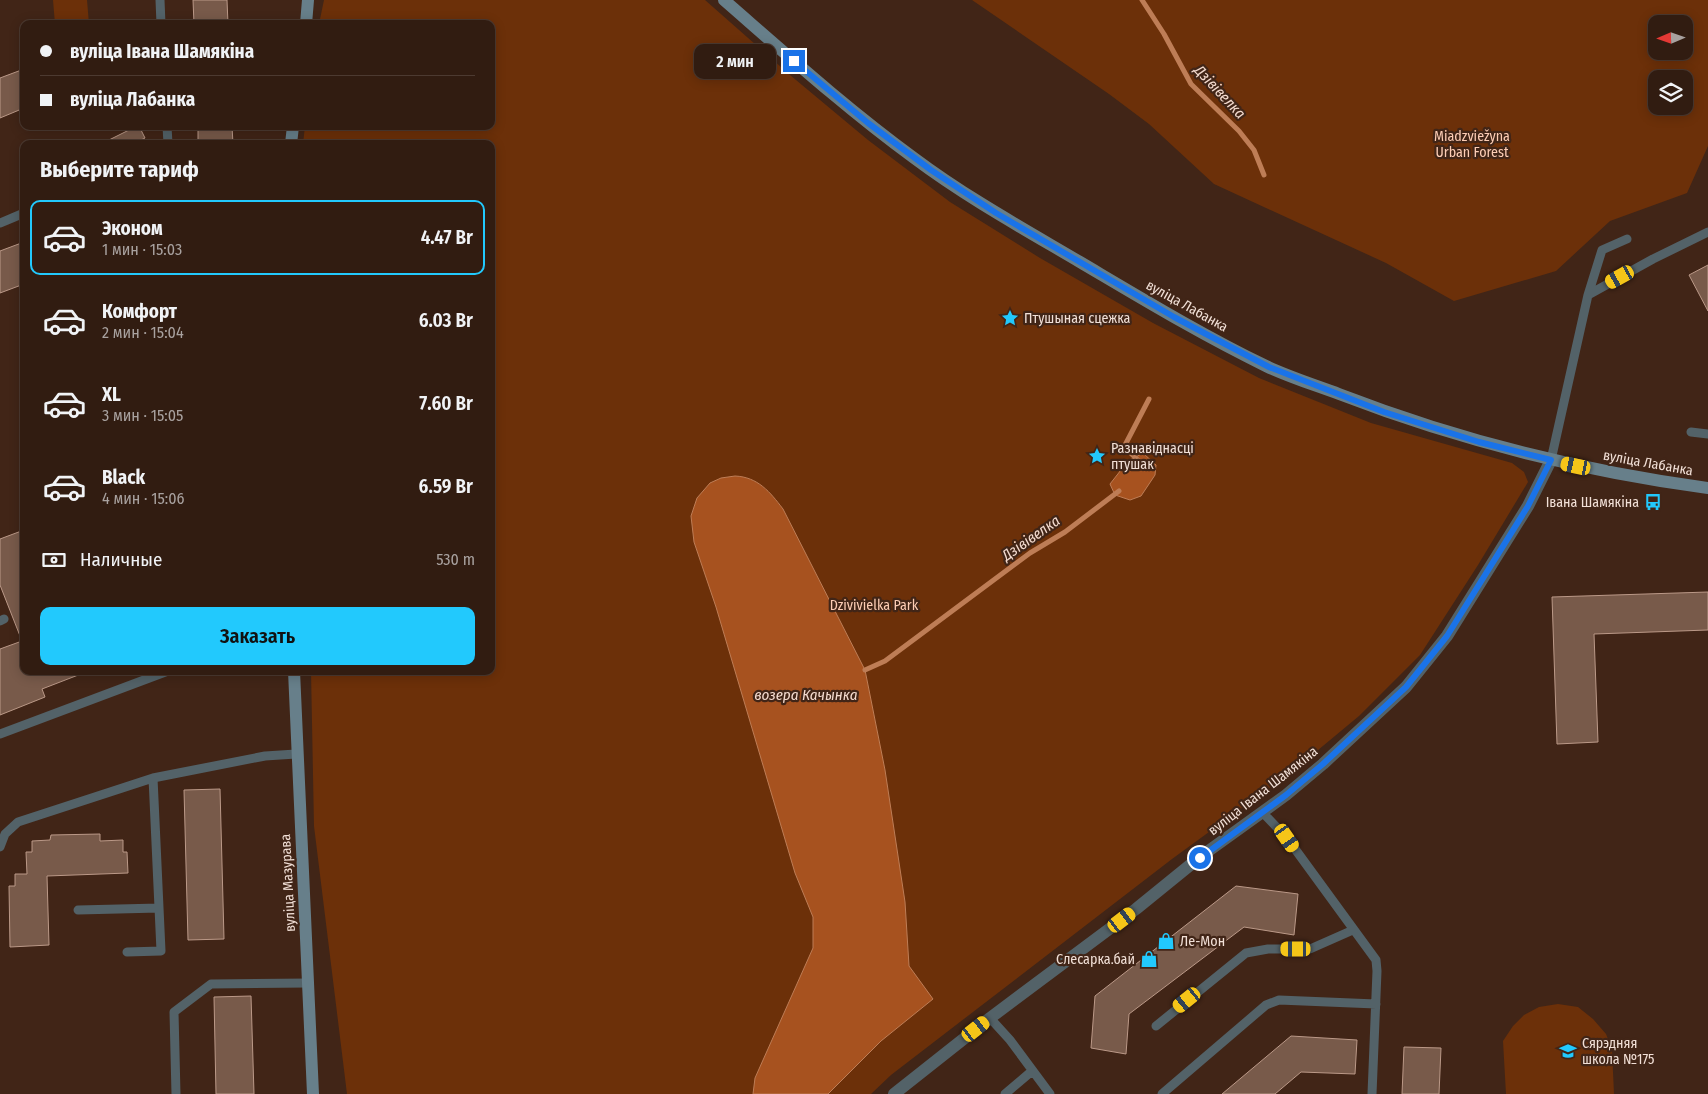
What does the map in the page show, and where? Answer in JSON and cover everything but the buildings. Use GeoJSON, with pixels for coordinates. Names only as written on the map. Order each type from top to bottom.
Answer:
{"type":"FeatureCollection","features":[{"type":"Feature","properties":{"kind":"main road"},"geometry":{"type":"LineString","coordinates":[[306,20],[308,0]]}},
{"type":"Feature","properties":{"kind":"main road","name":"вуліца Лабанка"},"geometry":{"type":"LineString","coordinates":[[724,0],[808,74],[915,159],[996,213],[1174,317],[1269,367],[1384,412],[1479,442],[1551,460],[1656,481],[1708,488]]}},
{"type":"Feature","properties":{"kind":"main road","name":"вуліца Мазурава"},"geometry":{"type":"LineString","coordinates":[[294,675],[296,754],[309,983],[313,1094]]}},
{"type":"Feature","properties":{"kind":"street","name":"вуліца Івана Шамякіна"},"geometry":{"type":"LineString","coordinates":[[894,1094],[990,1018],[1136,909],[1200,858],[1263,813],[1323,764],[1406,687],[1447,636],[1528,506],[1551,460]]}},
{"type":"Feature","properties":{"kind":"lane"},"geometry":{"type":"LineString","coordinates":[[160,0],[161,20]]}},
{"type":"Feature","properties":{"kind":"lane"},"geometry":{"type":"LineString","coordinates":[[0,224],[20,215]]}},
{"type":"Feature","properties":{"kind":"lane"},"geometry":{"type":"LineString","coordinates":[[1588,295],[1653,259],[1708,232]]}},
{"type":"Feature","properties":{"kind":"lane"},"geometry":{"type":"LineString","coordinates":[[1551,460],[1588,295],[1602,250],[1627,239]]}},
{"type":"Feature","properties":{"kind":"lane"},"geometry":{"type":"LineString","coordinates":[[1691,432],[1708,434]]}},
{"type":"Feature","properties":{"kind":"lane"},"geometry":{"type":"LineString","coordinates":[[0,734],[157,675]]}},
{"type":"Feature","properties":{"kind":"lane"},"geometry":{"type":"LineString","coordinates":[[0,847],[5,834],[18,822],[153,778],[265,756],[296,754]]}},
{"type":"Feature","properties":{"kind":"lane"},"geometry":{"type":"LineString","coordinates":[[127,952],[161,951],[153,778]]}},
{"type":"Feature","properties":{"kind":"lane"},"geometry":{"type":"LineString","coordinates":[[1263,813],[1287,838],[1352,930],[1376,960],[1372,1094]]}},
{"type":"Feature","properties":{"kind":"lane"},"geometry":{"type":"LineString","coordinates":[[78,910],[159,908]]}},
{"type":"Feature","properties":{"kind":"lane"},"geometry":{"type":"LineString","coordinates":[[1156,1026],[1246,953],[1268,949],[1310,949],[1352,930]]}},
{"type":"Feature","properties":{"kind":"lane"},"geometry":{"type":"LineString","coordinates":[[176,1094],[174,1012],[211,984],[309,983]]}},
{"type":"Feature","properties":{"kind":"lane"},"geometry":{"type":"LineString","coordinates":[[1162,1094],[1266,1005],[1279,1000],[1376,1004]]}},
{"type":"Feature","properties":{"kind":"lane"},"geometry":{"type":"LineString","coordinates":[[990,1018],[1010,1040],[1050,1094]]}},
{"type":"Feature","properties":{"kind":"lane"},"geometry":{"type":"LineString","coordinates":[[1005,1094],[1032,1071]]}},
{"type":"Feature","properties":{"kind":"green space"},"geometry":{"type":"Polygon","coordinates":[[[53,0],[87,0],[89,20],[55,20],[53,0]]]}},
{"type":"Feature","properties":{"kind":"green space","name":"Dzivivielka Park"},"geometry":{"type":"Polygon","coordinates":[[[324,0],[705,0],[790,75],[868,140],[950,202],[1040,258],[1153,323],[1259,378],[1371,423],[1512,463],[1524,472],[1528,482],[1478,565],[1420,655],[1359,716],[1294,770],[1172,859],[891,1075],[871,1094],[347,1094],[314,826],[311,675],[495,675],[495,140],[303,140],[305,130],[495,130],[495,20],[320,20],[324,0]]]}},
{"type":"Feature","properties":{"kind":"green space","name":"Miadzviežyna Urban Forest"},"geometry":{"type":"Polygon","coordinates":[[[972,0],[1708,0],[1708,146],[1687,193],[1610,221],[1556,271],[1454,301],[1386,263],[1214,184],[1149,124],[1109,94],[972,0]]]}},
{"type":"Feature","properties":{"kind":"green space"},"geometry":{"type":"Polygon","coordinates":[[[1558,1004],[1578,1007],[1593,1019],[1606,1034],[1612,1050],[1614,1094],[1506,1094],[1503,1041],[1513,1026],[1524,1015],[1539,1007],[1558,1004]]]}},
{"type":"Feature","properties":{"kind":"water"},"geometry":{"type":"Polygon","coordinates":[[[1143,453],[1156,465],[1155,475],[1141,496],[1130,500],[1115,495],[1110,484],[1128,461],[1143,453]]]}},
{"type":"Feature","properties":{"kind":"water","name":"возера Качынка"},"geometry":{"type":"Polygon","coordinates":[[[735,476],[757,482],[768,491],[783,509],[865,670],[885,770],[905,902],[909,966],[933,999],[881,1041],[828,1094],[753,1094],[755,1078],[813,948],[813,917],[795,873],[716,607],[694,542],[691,516],[697,498],[710,483],[721,478],[735,476]]]}},
{"type":"Feature","properties":{"kind":"waterway","name":"Дзівівелка"},"geometry":{"type":"LineString","coordinates":[[1142,0],[1164,34],[1191,84],[1239,131],[1254,150],[1264,175]]}},
{"type":"Feature","properties":{"kind":"waterway","name":"Дзівівелка"},"geometry":{"type":"LineString","coordinates":[[1139,461],[1124,447],[1149,399]]}},
{"type":"Feature","properties":{"kind":"waterway","name":"Дзівівелка"},"geometry":{"type":"LineString","coordinates":[[865,670],[885,661],[1030,553],[1065,532],[1119,491]]}},
{"type":"Feature","properties":{"kind":"place","name":"Птушыная сцежка"},"geometry":{"type":"Point","coordinates":[1010,318]}},
{"type":"Feature","properties":{"kind":"place","name":"Разнавіднасці птушак"},"geometry":{"type":"Point","coordinates":[1097,456]}},
{"type":"Feature","properties":{"kind":"place","name":"Івана Шамякіна"},"geometry":{"type":"Point","coordinates":[1653,502]}},
{"type":"Feature","properties":{"kind":"place","name":"Ле-Мон"},"geometry":{"type":"Point","coordinates":[1166,941]}},
{"type":"Feature","properties":{"kind":"place","name":"Слесарка.бай"},"geometry":{"type":"Point","coordinates":[1149,959]}},
{"type":"Feature","properties":{"kind":"place","name":"Сярэдняя школа №175"},"geometry":{"type":"Point","coordinates":[1568,1051]}},
{"type":"Feature","properties":{"kind":"route"},"geometry":{"type":"LineString","coordinates":[[794,61],[868,123],[931,170],[996,213],[1206,334],[1269,367],[1384,412],[1479,442],[1551,460],[1528,506],[1447,636],[1406,687],[1323,764],[1286,795],[1200,858]]}}]}
